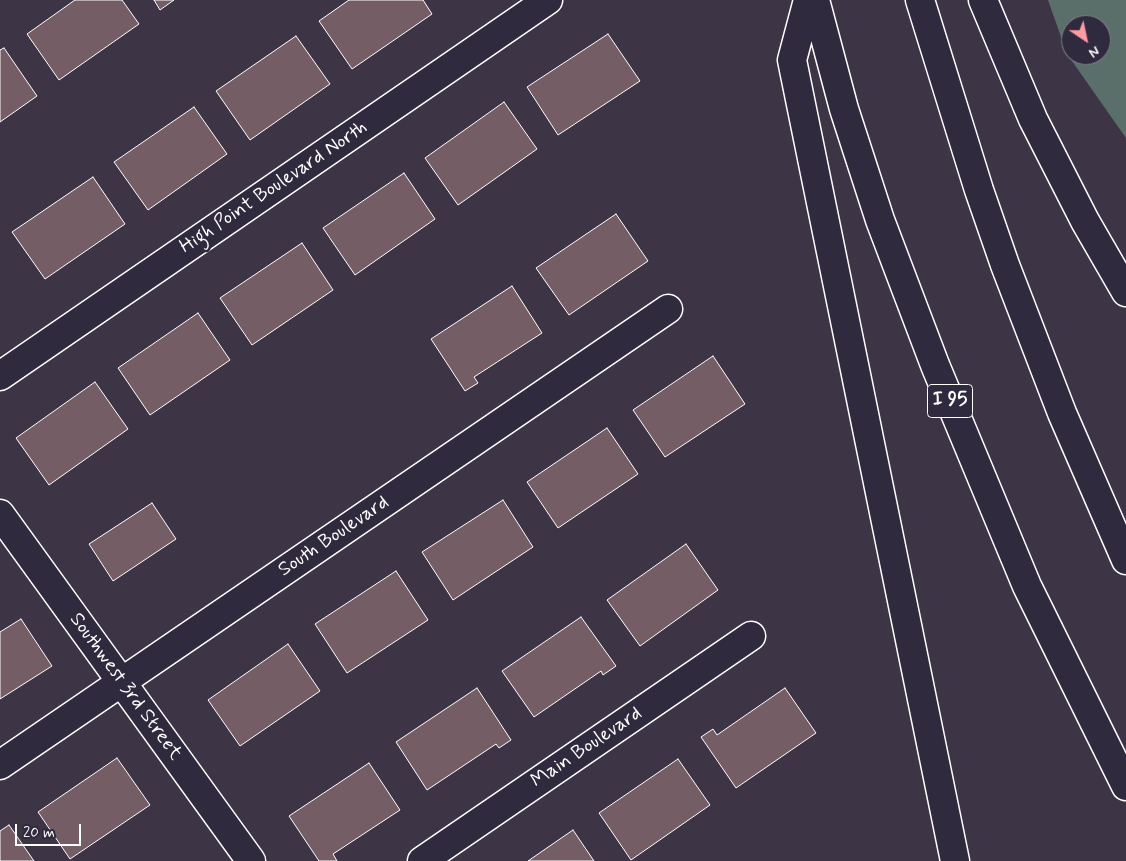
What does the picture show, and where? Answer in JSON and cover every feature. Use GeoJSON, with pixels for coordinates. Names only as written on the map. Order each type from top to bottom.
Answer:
{"type":"FeatureCollection","features":[{"type":"Feature","properties":{"kind":"main road","name":"High Point Boulevard North"},"geometry":{"type":"LineString","coordinates":[[0,376],[548,0]]}},
{"type":"Feature","properties":{"kind":"main road"},"geometry":{"type":"LineString","coordinates":[[808,0],[792,60],[955,861]]}},
{"type":"Feature","properties":{"kind":"main road","name":"I 95"},"geometry":{"type":"LineString","coordinates":[[815,0],[844,108],[880,220],[943,383],[1027,586],[1126,786]]}},
{"type":"Feature","properties":{"kind":"main road"},"geometry":{"type":"LineString","coordinates":[[920,0],[979,190],[1005,265],[1062,413],[1126,560]]}},
{"type":"Feature","properties":{"kind":"main road"},"geometry":{"type":"LineString","coordinates":[[983,0],[1033,119],[1085,221],[1126,292]]}},
{"type":"Feature","properties":{"kind":"main road","name":"South Boulevard"},"geometry":{"type":"LineString","coordinates":[[0,765],[668,309]]}},
{"type":"Feature","properties":{"kind":"main road","name":"Southwest 3rd Street"},"geometry":{"type":"LineString","coordinates":[[0,514],[251,861]]}},
{"type":"Feature","properties":{"kind":"main road","name":"Main Boulevard"},"geometry":{"type":"LineString","coordinates":[[422,861],[751,636]]}},
{"type":"Feature","properties":{"kind":"green space"},"geometry":{"type":"Polygon","coordinates":[[[1048,0],[1126,0],[1126,138],[1075,65],[1111,65],[1111,15],[1061,15],[1061,37],[1048,0]]]}},
{"type":"Feature","properties":{"kind":"building"},"geometry":{"type":"Polygon","coordinates":[[[75,0],[122,0],[139,24],[59,80],[27,34],[75,0]]]}},
{"type":"Feature","properties":{"kind":"building"},"geometry":{"type":"Polygon","coordinates":[[[154,0],[174,0],[160,10],[154,0]]]}},
{"type":"Feature","properties":{"kind":"building"},"geometry":{"type":"Polygon","coordinates":[[[349,0],[423,0],[432,14],[352,69],[319,21],[349,0]]]}},
{"type":"Feature","properties":{"kind":"building"},"geometry":{"type":"Polygon","coordinates":[[[608,34],[640,81],[558,135],[527,87],[608,34]]]}},
{"type":"Feature","properties":{"kind":"building"},"geometry":{"type":"Polygon","coordinates":[[[296,36],[330,84],[250,140],[216,91],[296,36]]]}},
{"type":"Feature","properties":{"kind":"building"},"geometry":{"type":"Polygon","coordinates":[[[4,48],[37,96],[0,122],[0,50],[4,48]]]}},
{"type":"Feature","properties":{"kind":"building"},"geometry":{"type":"Polygon","coordinates":[[[504,102],[537,149],[458,205],[425,158],[504,102]]]}},
{"type":"Feature","properties":{"kind":"building"},"geometry":{"type":"Polygon","coordinates":[[[194,107],[227,154],[148,210],[114,162],[194,107]]]}},
{"type":"Feature","properties":{"kind":"building"},"geometry":{"type":"Polygon","coordinates":[[[404,173],[435,219],[355,275],[323,228],[404,173]]]}},
{"type":"Feature","properties":{"kind":"building"},"geometry":{"type":"Polygon","coordinates":[[[93,177],[125,224],[45,279],[12,232],[93,177]]]}},
{"type":"Feature","properties":{"kind":"building"},"geometry":{"type":"Polygon","coordinates":[[[616,214],[648,261],[569,315],[536,268],[616,214]]]}},
{"type":"Feature","properties":{"kind":"building"},"geometry":{"type":"Polygon","coordinates":[[[302,243],[333,290],[252,345],[220,298],[302,243]]]}},
{"type":"Feature","properties":{"kind":"building"},"geometry":{"type":"Polygon","coordinates":[[[512,286],[542,333],[474,377],[478,383],[465,391],[431,339],[512,286]]]}},
{"type":"Feature","properties":{"kind":"building"},"geometry":{"type":"Polygon","coordinates":[[[198,313],[230,360],[150,415],[118,368],[198,313]]]}},
{"type":"Feature","properties":{"kind":"building"},"geometry":{"type":"Polygon","coordinates":[[[713,356],[745,404],[665,457],[633,410],[713,356]]]}},
{"type":"Feature","properties":{"kind":"building"},"geometry":{"type":"Polygon","coordinates":[[[95,382],[128,429],[49,485],[16,438],[95,382]]]}},
{"type":"Feature","properties":{"kind":"building"},"geometry":{"type":"Polygon","coordinates":[[[607,428],[638,474],[558,528],[527,482],[607,428]]]}},
{"type":"Feature","properties":{"kind":"building"},"geometry":{"type":"Polygon","coordinates":[[[503,500],[533,547],[453,600],[422,552],[503,500]]]}},
{"type":"Feature","properties":{"kind":"building"},"geometry":{"type":"Polygon","coordinates":[[[152,503],[176,539],[113,581],[89,544],[152,503]]]}},
{"type":"Feature","properties":{"kind":"building"},"geometry":{"type":"Polygon","coordinates":[[[686,544],[718,590],[640,646],[607,600],[686,544]]]}},
{"type":"Feature","properties":{"kind":"building"},"geometry":{"type":"Polygon","coordinates":[[[396,571],[428,620],[347,673],[315,624],[396,571]]]}},
{"type":"Feature","properties":{"kind":"building"},"geometry":{"type":"Polygon","coordinates":[[[581,617],[616,666],[603,675],[601,671],[534,717],[502,671],[581,617]]]}},
{"type":"Feature","properties":{"kind":"building"},"geometry":{"type":"Polygon","coordinates":[[[21,619],[52,666],[0,699],[0,632],[21,619]]]}},
{"type":"Feature","properties":{"kind":"building"},"geometry":{"type":"Polygon","coordinates":[[[288,644],[320,691],[240,746],[208,700],[288,644]]]}},
{"type":"Feature","properties":{"kind":"building"},"geometry":{"type":"Polygon","coordinates":[[[477,688],[511,740],[499,748],[496,744],[427,790],[396,742],[477,688]]]}},
{"type":"Feature","properties":{"kind":"building"},"geometry":{"type":"Polygon","coordinates":[[[785,688],[816,733],[736,788],[701,737],[713,729],[717,735],[785,688]]]}},
{"type":"Feature","properties":{"kind":"building"},"geometry":{"type":"Polygon","coordinates":[[[117,758],[150,805],[70,859],[38,812],[117,758]]]}},
{"type":"Feature","properties":{"kind":"building"},"geometry":{"type":"Polygon","coordinates":[[[678,759],[710,805],[631,860],[599,813],[678,759]]]}},
{"type":"Feature","properties":{"kind":"building"},"geometry":{"type":"Polygon","coordinates":[[[369,763],[400,810],[333,854],[337,861],[319,861],[289,816],[369,763]]]}},
{"type":"Feature","properties":{"kind":"building"},"geometry":{"type":"Polygon","coordinates":[[[9,825],[34,861],[0,861],[0,831],[9,825]]]}},
{"type":"Feature","properties":{"kind":"building"},"geometry":{"type":"Polygon","coordinates":[[[573,830],[594,861],[528,861],[573,830]]]}}]}
